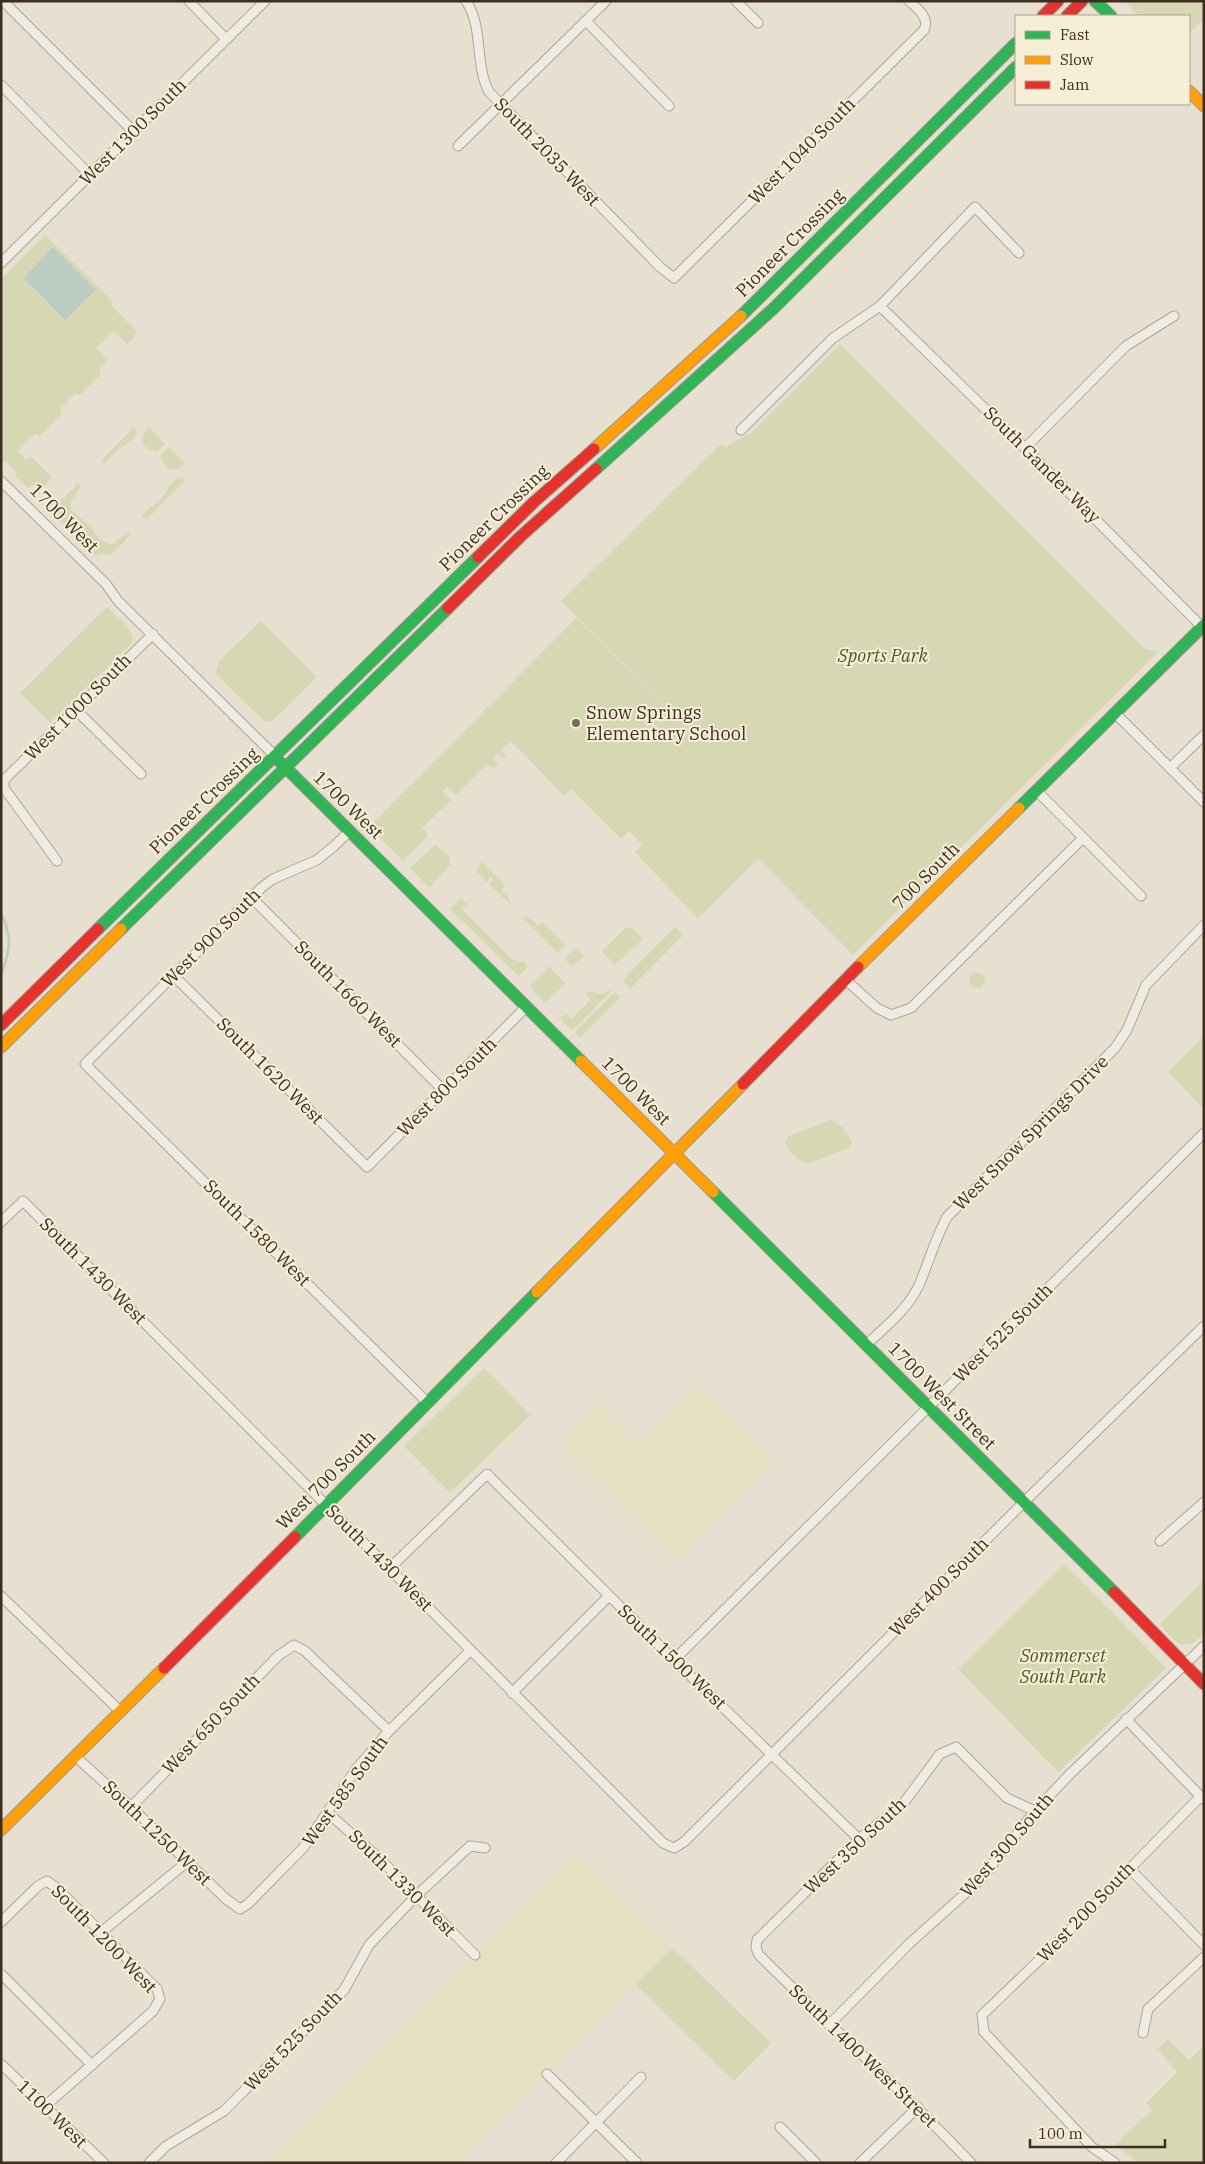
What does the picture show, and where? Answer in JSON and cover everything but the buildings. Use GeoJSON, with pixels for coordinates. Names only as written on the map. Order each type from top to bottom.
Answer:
{"type":"FeatureCollection","features":[{"type":"Feature","properties":{"kind":"main road"},"geometry":{"type":"LineString","coordinates":[[1044,15],[1058,1]]}},
{"type":"Feature","properties":{"kind":"main road"},"geometry":{"type":"LineString","coordinates":[[1068,15],[1082,1]]}},
{"type":"Feature","properties":{"kind":"main road"},"geometry":{"type":"LineString","coordinates":[[1095,1],[1110,15]]}},
{"type":"Feature","properties":{"kind":"main road","name":"Pioneer Crossing"},"geometry":{"type":"LineString","coordinates":[[1,1025],[534,502],[742,316],[1015,44]]}},
{"type":"Feature","properties":{"kind":"main road","name":"Pioneer Crossing"},"geometry":{"type":"LineString","coordinates":[[1,1047],[546,513],[774,308],[1015,68]]}},
{"type":"Feature","properties":{"kind":"main road"},"geometry":{"type":"LineString","coordinates":[[1190,92],[1204,106]]}},
{"type":"Feature","properties":{"kind":"main road","name":"700 South"},"geometry":{"type":"LineString","coordinates":[[674,1153],[1203,626]]}},
{"type":"Feature","properties":{"kind":"main road","name":"1700 West"},"geometry":{"type":"LineString","coordinates":[[275,756],[674,1153]]}},
{"type":"Feature","properties":{"kind":"main road","name":"1700 West Street"},"geometry":{"type":"LineString","coordinates":[[674,1153],[1185,1664]]}},
{"type":"Feature","properties":{"kind":"main road","name":"West 700 South"},"geometry":{"type":"LineString","coordinates":[[1,1830],[121,1712],[674,1153]]}},
{"type":"Feature","properties":{"kind":"main road"},"geometry":{"type":"LineString","coordinates":[[1185,1664],[1204,1684]]}},
{"type":"Feature","properties":{"kind":"street"},"geometry":{"type":"LineString","coordinates":[[3,1],[134,131]]}},
{"type":"Feature","properties":{"kind":"street"},"geometry":{"type":"LineString","coordinates":[[188,1],[226,39]]}},
{"type":"Feature","properties":{"kind":"street","name":"West 1300 South"},"geometry":{"type":"LineString","coordinates":[[1,263],[265,1]]}},
{"type":"Feature","properties":{"kind":"street","name":"South 2035 West"},"geometry":{"type":"LineString","coordinates":[[466,1],[477,30],[482,79],[489,92],[660,267],[674,278]]}},
{"type":"Feature","properties":{"kind":"street"},"geometry":{"type":"LineString","coordinates":[[458,146],[606,1]]}},
{"type":"Feature","properties":{"kind":"street"},"geometry":{"type":"LineString","coordinates":[[736,1],[758,23]]}},
{"type":"Feature","properties":{"kind":"street","name":"West 1040 South"},"geometry":{"type":"LineString","coordinates":[[674,278],[924,30],[926,21],[923,14],[909,1]]}},
{"type":"Feature","properties":{"kind":"street"},"geometry":{"type":"LineString","coordinates":[[586,21],[669,106]]}},
{"type":"Feature","properties":{"kind":"street"},"geometry":{"type":"LineString","coordinates":[[1,85],[90,174]]}},
{"type":"Feature","properties":{"kind":"street"},"geometry":{"type":"LineString","coordinates":[[742,430],[833,338],[880,306],[975,208],[1019,253]]}},
{"type":"Feature","properties":{"kind":"street","name":"South Gander Way"},"geometry":{"type":"LineString","coordinates":[[880,306],[1203,626]]}},
{"type":"Feature","properties":{"kind":"street"},"geometry":{"type":"LineString","coordinates":[[1025,448],[1126,346],[1174,316]]}},
{"type":"Feature","properties":{"kind":"street","name":"1700 West"},"geometry":{"type":"LineString","coordinates":[[1,481],[106,584],[118,601],[275,756]]}},
{"type":"Feature","properties":{"kind":"street","name":"West 1000 South"},"geometry":{"type":"LineString","coordinates":[[57,861],[4,788],[4,780],[152,634]]}},
{"type":"Feature","properties":{"kind":"street"},"geometry":{"type":"LineString","coordinates":[[76,710],[141,774]]}},
{"type":"Feature","properties":{"kind":"street"},"geometry":{"type":"LineString","coordinates":[[1116,713],[1204,802]]}},
{"type":"Feature","properties":{"kind":"street"},"geometry":{"type":"LineString","coordinates":[[1170,768],[1204,735]]}},
{"type":"Feature","properties":{"kind":"street"},"geometry":{"type":"LineString","coordinates":[[1037,791],[1141,896]]}},
{"type":"Feature","properties":{"kind":"street","name":"West 900 South"},"geometry":{"type":"LineString","coordinates":[[85,1064],[273,879],[317,860],[350,830]]}},
{"type":"Feature","properties":{"kind":"street"},"geometry":{"type":"LineString","coordinates":[[846,980],[877,1008],[891,1015],[911,1008],[1083,838]]}},
{"type":"Feature","properties":{"kind":"street","name":"South 1660 West"},"geometry":{"type":"LineString","coordinates":[[252,898],[444,1091]]}},
{"type":"Feature","properties":{"kind":"street","name":"West Snow Springs Drive"},"geometry":{"type":"LineString","coordinates":[[866,1345],[907,1306],[919,1286],[933,1243],[947,1217],[1115,1048],[1127,1030],[1146,985],[1204,925]]}},
{"type":"Feature","properties":{"kind":"street","name":"South 1620 West"},"geometry":{"type":"LineString","coordinates":[[174,976],[367,1167]]}},
{"type":"Feature","properties":{"kind":"street","name":"West 800 South"},"geometry":{"type":"LineString","coordinates":[[367,1167],[526,1007]]}},
{"type":"Feature","properties":{"kind":"street","name":"South 1580 West"},"geometry":{"type":"LineString","coordinates":[[85,1064],[428,1403]]}},
{"type":"Feature","properties":{"kind":"street","name":"West 525 South"},"geometry":{"type":"LineString","coordinates":[[674,1660],[1204,1133]]}},
{"type":"Feature","properties":{"kind":"street","name":"South 1430 West"},"geometry":{"type":"LineString","coordinates":[[1,1222],[22,1201],[390,1568],[662,1843],[674,1848]]}},
{"type":"Feature","properties":{"kind":"street","name":"West 400 South"},"geometry":{"type":"LineString","coordinates":[[674,1848],[684,1842],[1024,1502],[1204,1326]]}},
{"type":"Feature","properties":{"kind":"street","name":"South 1500 West"},"geometry":{"type":"LineString","coordinates":[[390,1568],[487,1474],[674,1660],[773,1753],[859,1839]]}},
{"type":"Feature","properties":{"kind":"street"},"geometry":{"type":"LineString","coordinates":[[1160,1541],[1204,1502]]}},
{"type":"Feature","properties":{"kind":"street"},"geometry":{"type":"LineString","coordinates":[[1,1596],[121,1712]]}},
{"type":"Feature","properties":{"kind":"street"},"geometry":{"type":"LineString","coordinates":[[512,1693],[609,1596]]}},
{"type":"Feature","properties":{"kind":"street","name":"West 650 South"},"geometry":{"type":"LineString","coordinates":[[131,1806],[278,1656],[294,1645],[305,1651],[389,1731]]}},
{"type":"Feature","properties":{"kind":"street","name":"West 300 South"},"geometry":{"type":"LineString","coordinates":[[829,2024],[910,1943],[979,1881],[1035,1811],[1126,1719],[1204,1646]]}},
{"type":"Feature","properties":{"kind":"street","name":"West 585 South"},"geometry":{"type":"LineString","coordinates":[[240,1909],[248,1904],[303,1848],[357,1768],[389,1731],[470,1651]]}},
{"type":"Feature","properties":{"kind":"street"},"geometry":{"type":"LineString","coordinates":[[1126,1719],[1202,1799]]}},
{"type":"Feature","properties":{"kind":"street","name":"West 350 South"},"geometry":{"type":"LineString","coordinates":[[756,1948],[757,1940],[859,1839],[903,1804],[940,1754],[956,1747],[1007,1798],[1035,1811]]}},
{"type":"Feature","properties":{"kind":"street","name":"South 1250 West"},"geometry":{"type":"LineString","coordinates":[[75,1756],[131,1806],[226,1900],[240,1909]]}},
{"type":"Feature","properties":{"kind":"street","name":"West 200 South"},"geometry":{"type":"LineString","coordinates":[[1115,2163],[1092,2147],[984,2032],[982,2015],[1059,1941],[1129,1868],[1202,1799]]}},
{"type":"Feature","properties":{"kind":"street","name":"South 1330 West"},"geometry":{"type":"LineString","coordinates":[[328,1813],[357,1837],[475,1955]]}},
{"type":"Feature","properties":{"kind":"street","name":"West 525 South"},"geometry":{"type":"LineString","coordinates":[[149,2163],[166,2146],[224,2111],[344,1990],[369,1945],[416,1896],[470,1846],[485,1848]]}},
{"type":"Feature","properties":{"kind":"street"},"geometry":{"type":"LineString","coordinates":[[100,1932],[187,1862]]}},
{"type":"Feature","properties":{"kind":"street"},"geometry":{"type":"LineString","coordinates":[[1129,1868],[1204,1945]]}},
{"type":"Feature","properties":{"kind":"street","name":"South 1200 West"},"geometry":{"type":"LineString","coordinates":[[1,1922],[38,1886],[47,1881],[58,1888],[157,1989],[160,1999],[153,2010],[92,2064]]}},
{"type":"Feature","properties":{"kind":"street","name":"South 1400 West Street"},"geometry":{"type":"LineString","coordinates":[[756,1948],[759,1955],[829,2024],[918,2107],[971,2163]]}},
{"type":"Feature","properties":{"kind":"street"},"geometry":{"type":"LineString","coordinates":[[1143,2033],[1148,2010],[1204,1957]]}},
{"type":"Feature","properties":{"kind":"street"},"geometry":{"type":"LineString","coordinates":[[1,1974],[92,2064],[44,2107]]}},
{"type":"Feature","properties":{"kind":"street","name":"1100 West"},"geometry":{"type":"LineString","coordinates":[[1,2064],[104,2163]]}},
{"type":"Feature","properties":{"kind":"street"},"geometry":{"type":"LineString","coordinates":[[547,2074],[637,2163]]}},
{"type":"Feature","properties":{"kind":"street"},"geometry":{"type":"LineString","coordinates":[[556,2163],[641,2078]]}},
{"type":"Feature","properties":{"kind":"street"},"geometry":{"type":"LineString","coordinates":[[860,2163],[918,2107]]}},
{"type":"Feature","properties":{"kind":"street"},"geometry":{"type":"LineString","coordinates":[[780,2127],[816,2163]]}},
{"type":"Feature","properties":{"kind":"shaded area"},"geometry":{"type":"Polygon","coordinates":[[[53,247],[96,290],[65,320],[24,278],[53,247]]]}},
{"type":"Feature","properties":{"kind":"shaded area"},"geometry":{"type":"Polygon","coordinates":[[[697,1385],[774,1461],[676,1560],[558,1444],[598,1404],[632,1438],[636,1441],[642,1440],[697,1385]]]}},
{"type":"Feature","properties":{"kind":"shaded area"},"geometry":{"type":"Polygon","coordinates":[[[578,1853],[673,1948],[457,2163],[266,2163],[578,1853]]]}},
{"type":"Feature","properties":{"kind":"green space"},"geometry":{"type":"Polygon","coordinates":[[[1124,1],[1204,1],[1204,20],[1190,32],[1190,15],[1138,15],[1124,1]]]}},
{"type":"Feature","properties":{"kind":"green space"},"geometry":{"type":"Polygon","coordinates":[[[45,235],[112,301],[112,306],[136,331],[133,339],[127,344],[114,331],[96,348],[108,361],[99,370],[101,374],[80,395],[75,394],[61,408],[61,414],[40,436],[35,434],[18,451],[26,460],[31,456],[52,477],[42,489],[36,484],[28,488],[15,475],[16,472],[6,462],[1,461],[1,279],[45,235]]]}},
{"type":"Feature","properties":{"kind":"green space","name":"Sports Park"},"geometry":{"type":"Polygon","coordinates":[[[840,344],[1145,649],[1158,652],[853,955],[758,859],[698,919],[635,852],[642,845],[629,831],[621,839],[571,789],[564,796],[511,741],[501,750],[506,755],[503,759],[498,753],[493,758],[498,764],[494,768],[487,764],[456,795],[447,787],[442,791],[451,800],[422,828],[427,833],[427,837],[403,861],[369,827],[576,618],[706,748],[561,601],[721,444],[725,447],[751,433],[840,344]]]}},
{"type":"Feature","properties":{"kind":"green space"},"geometry":{"type":"Polygon","coordinates":[[[134,427],[136,430],[134,439],[115,452],[103,466],[102,459],[134,427]]]}},
{"type":"Feature","properties":{"kind":"green space"},"geometry":{"type":"Polygon","coordinates":[[[149,427],[165,444],[157,452],[146,448],[143,443],[143,436],[149,427]]]}},
{"type":"Feature","properties":{"kind":"green space"},"geometry":{"type":"Polygon","coordinates":[[[169,447],[185,463],[180,468],[170,470],[166,467],[160,456],[169,447]]]}},
{"type":"Feature","properties":{"kind":"green space"},"geometry":{"type":"Polygon","coordinates":[[[181,477],[186,480],[146,520],[142,516],[161,499],[177,478],[181,477]]]}},
{"type":"Feature","properties":{"kind":"green space"},"geometry":{"type":"Polygon","coordinates":[[[78,483],[81,486],[71,501],[71,510],[91,527],[99,539],[112,544],[128,532],[131,535],[110,556],[103,553],[96,556],[57,518],[60,511],[57,504],[78,483]]]}},
{"type":"Feature","properties":{"kind":"green space"},"geometry":{"type":"Polygon","coordinates":[[[107,607],[128,628],[131,633],[132,643],[50,723],[20,693],[107,607]]]}},
{"type":"Feature","properties":{"kind":"green space"},"geometry":{"type":"Polygon","coordinates":[[[261,621],[317,677],[272,721],[265,722],[215,673],[219,661],[261,621]]]}},
{"type":"Feature","properties":{"kind":"green space"},"geometry":{"type":"Polygon","coordinates":[[[435,845],[449,856],[450,865],[429,888],[410,868],[435,845]]]}},
{"type":"Feature","properties":{"kind":"green space"},"geometry":{"type":"Polygon","coordinates":[[[482,862],[505,885],[502,891],[507,895],[511,905],[501,896],[502,893],[499,894],[489,884],[493,881],[492,878],[490,877],[487,882],[476,871],[482,862]]]}},
{"type":"Feature","properties":{"kind":"green space"},"geometry":{"type":"Polygon","coordinates":[[[459,900],[463,900],[468,906],[461,908],[513,960],[525,962],[527,968],[519,976],[450,909],[459,900]]]}},
{"type":"Feature","properties":{"kind":"green space"},"geometry":{"type":"Polygon","coordinates":[[[524,916],[533,920],[537,926],[543,923],[565,945],[558,953],[534,929],[535,927],[532,927],[523,918],[524,916]]]}},
{"type":"Feature","properties":{"kind":"green space"},"geometry":{"type":"Polygon","coordinates":[[[631,927],[643,939],[615,965],[602,951],[624,929],[631,927]]]}},
{"type":"Feature","properties":{"kind":"green space"},"geometry":{"type":"Polygon","coordinates":[[[675,927],[683,935],[630,989],[623,981],[627,975],[675,927]]]}},
{"type":"Feature","properties":{"kind":"green space"},"geometry":{"type":"Polygon","coordinates":[[[576,948],[584,956],[572,967],[565,959],[576,948]]]}},
{"type":"Feature","properties":{"kind":"green space"},"geometry":{"type":"Polygon","coordinates":[[[549,966],[565,983],[551,997],[549,996],[550,999],[544,1003],[530,986],[549,966]]]}},
{"type":"Feature","properties":{"kind":"green space"},"geometry":{"type":"Polygon","coordinates":[[[977,972],[985,980],[977,988],[969,980],[977,972]]]}},
{"type":"Feature","properties":{"kind":"green space"},"geometry":{"type":"Polygon","coordinates":[[[613,989],[574,1029],[570,1029],[560,1018],[566,1014],[571,1019],[589,1001],[592,1002],[586,995],[588,991],[602,994],[613,989]]]}},
{"type":"Feature","properties":{"kind":"green space"},"geometry":{"type":"Polygon","coordinates":[[[615,992],[621,997],[580,1038],[576,1031],[615,992]]]}},
{"type":"Feature","properties":{"kind":"green space"},"geometry":{"type":"Polygon","coordinates":[[[1204,1036],[1204,1109],[1168,1072],[1204,1036]]]}},
{"type":"Feature","properties":{"kind":"green space"},"geometry":{"type":"Polygon","coordinates":[[[830,1120],[847,1132],[852,1143],[849,1148],[807,1164],[790,1151],[785,1140],[789,1136],[830,1120]]]}},
{"type":"Feature","properties":{"kind":"green space"},"geometry":{"type":"Polygon","coordinates":[[[484,1368],[530,1415],[450,1493],[404,1446],[484,1368]]]}},
{"type":"Feature","properties":{"kind":"green space","name":"Sommerset South Park"},"geometry":{"type":"Polygon","coordinates":[[[1064,1563],[1166,1668],[1058,1772],[958,1669],[1064,1563]]]}},
{"type":"Feature","properties":{"kind":"green space"},"geometry":{"type":"Polygon","coordinates":[[[1204,1580],[1204,1634],[1190,1644],[1180,1644],[1160,1624],[1204,1580]]]}},
{"type":"Feature","properties":{"kind":"green space"},"geometry":{"type":"Polygon","coordinates":[[[673,1948],[771,2043],[734,2081],[636,1985],[673,1948]]]}},
{"type":"Feature","properties":{"kind":"green space"},"geometry":{"type":"Polygon","coordinates":[[[1168,2039],[1189,2060],[1204,2045],[1204,2163],[1139,2163],[1115,2145],[1152,2110],[1146,2103],[1177,2072],[1158,2049],[1168,2039]]]}},
{"type":"Feature","properties":{"kind":"waterway"},"geometry":{"type":"LineString","coordinates":[[1,913],[9,937],[8,951],[1,975]]}},
{"type":"Feature","properties":{"kind":"traffic: fast"},"geometry":{"type":"LineString","coordinates":[[1095,1],[1110,15]]}},
{"type":"Feature","properties":{"kind":"traffic: fast"},"geometry":{"type":"LineString","coordinates":[[741,316],[1015,44]]}},
{"type":"Feature","properties":{"kind":"traffic: fast"},"geometry":{"type":"LineString","coordinates":[[596,469],[774,308],[1015,68]]}},
{"type":"Feature","properties":{"kind":"traffic: fast"},"geometry":{"type":"LineString","coordinates":[[98,929],[478,557]]}},
{"type":"Feature","properties":{"kind":"traffic: fast"},"geometry":{"type":"LineString","coordinates":[[121,929],[448,608]]}},
{"type":"Feature","properties":{"kind":"traffic: fast"},"geometry":{"type":"LineString","coordinates":[[1019,808],[1204,625]]}},
{"type":"Feature","properties":{"kind":"traffic: fast"},"geometry":{"type":"LineString","coordinates":[[280,762],[581,1061]]}},
{"type":"Feature","properties":{"kind":"traffic: fast"},"geometry":{"type":"LineString","coordinates":[[713,1192],[1114,1592]]}},
{"type":"Feature","properties":{"kind":"traffic: fast"},"geometry":{"type":"LineString","coordinates":[[295,1537],[537,1292]]}},
{"type":"Feature","properties":{"kind":"traffic: slow"},"geometry":{"type":"LineString","coordinates":[[1190,92],[1204,106]]}},
{"type":"Feature","properties":{"kind":"traffic: slow"},"geometry":{"type":"LineString","coordinates":[[594,449],[741,316]]}},
{"type":"Feature","properties":{"kind":"traffic: slow"},"geometry":{"type":"LineString","coordinates":[[858,967],[1019,808]]}},
{"type":"Feature","properties":{"kind":"traffic: slow"},"geometry":{"type":"LineString","coordinates":[[1,1047],[121,929]]}},
{"type":"Feature","properties":{"kind":"traffic: slow"},"geometry":{"type":"LineString","coordinates":[[581,1061],[713,1192]]}},
{"type":"Feature","properties":{"kind":"traffic: slow"},"geometry":{"type":"LineString","coordinates":[[537,1292],[743,1084]]}},
{"type":"Feature","properties":{"kind":"traffic: slow"},"geometry":{"type":"LineString","coordinates":[[1,1830],[164,1668]]}},
{"type":"Feature","properties":{"kind":"traffic: jam"},"geometry":{"type":"LineString","coordinates":[[1044,15],[1058,1]]}},
{"type":"Feature","properties":{"kind":"traffic: jam"},"geometry":{"type":"LineString","coordinates":[[1068,15],[1082,1]]}},
{"type":"Feature","properties":{"kind":"traffic: jam"},"geometry":{"type":"LineString","coordinates":[[478,557],[534,502],[594,449]]}},
{"type":"Feature","properties":{"kind":"traffic: jam"},"geometry":{"type":"LineString","coordinates":[[448,608],[521,536],[596,469]]}},
{"type":"Feature","properties":{"kind":"traffic: jam"},"geometry":{"type":"LineString","coordinates":[[1,1025],[98,929]]}},
{"type":"Feature","properties":{"kind":"traffic: jam"},"geometry":{"type":"LineString","coordinates":[[743,1084],[858,967]]}},
{"type":"Feature","properties":{"kind":"traffic: jam"},"geometry":{"type":"LineString","coordinates":[[164,1668],[295,1537]]}},
{"type":"Feature","properties":{"kind":"traffic: jam"},"geometry":{"type":"LineString","coordinates":[[1114,1592],[1204,1684]]}},
{"type":"Feature","properties":{"kind":"place","name":"Snow Springs Elementary School"},"geometry":{"type":"Point","coordinates":[576,723]}}]}
